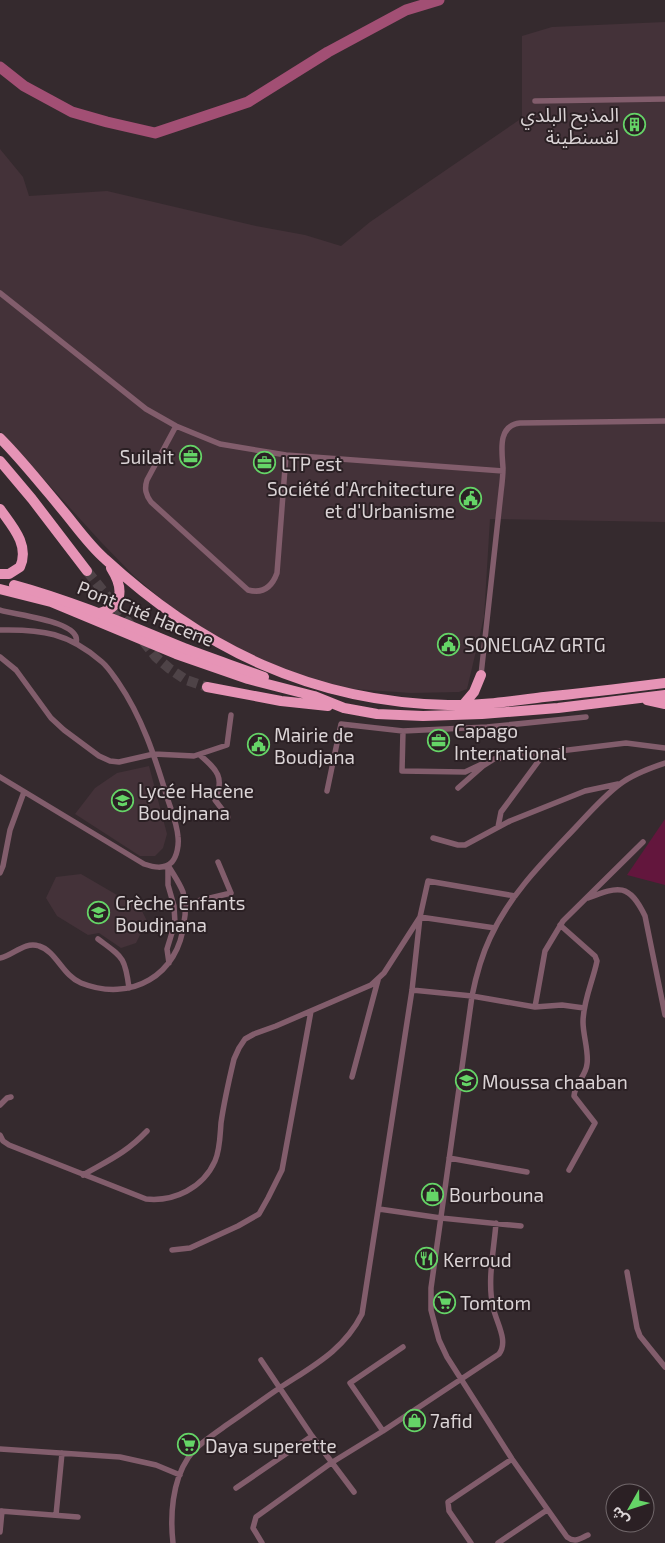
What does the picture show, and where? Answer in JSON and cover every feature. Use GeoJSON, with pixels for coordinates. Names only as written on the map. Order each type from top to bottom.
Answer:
{"type":"FeatureCollection","features":[{"type":"Feature","properties":{"kind":"highway"},"geometry":{"type":"LineString","coordinates":[[0,438],[103,558],[118,580],[120,591],[118,600],[112,608],[106,612],[82,616]]}},
{"type":"Feature","properties":{"kind":"highway"},"geometry":{"type":"LineString","coordinates":[[0,461],[32,499],[87,571]]}},
{"type":"Feature","properties":{"kind":"highway"},"geometry":{"type":"LineString","coordinates":[[0,509],[18,534],[24,552],[20,567],[15,572],[0,574]]}},
{"type":"Feature","properties":{"kind":"highway"},"geometry":{"type":"LineString","coordinates":[[103,558],[174,616],[207,637],[244,657],[332,690]]}},
{"type":"Feature","properties":{"kind":"highway","name":"Pont Cité Hacene"},"geometry":{"type":"LineString","coordinates":[[0,582],[50,594],[262,679]]}},
{"type":"Feature","properties":{"kind":"highway","name":"Pont Cité Hacene"},"geometry":{"type":"LineString","coordinates":[[0,589],[51,602],[176,654],[248,679],[262,679]]}},
{"type":"Feature","properties":{"kind":"highway"},"geometry":{"type":"LineString","coordinates":[[482,676],[482,692],[487,704]]}},
{"type":"Feature","properties":{"kind":"highway"},"geometry":{"type":"LineString","coordinates":[[463,705],[474,692],[482,676]]}},
{"type":"Feature","properties":{"kind":"highway"},"geometry":{"type":"LineString","coordinates":[[262,679],[400,702],[463,705],[665,684]]}},
{"type":"Feature","properties":{"kind":"highway"},"geometry":{"type":"LineString","coordinates":[[262,679],[344,708]]}},
{"type":"Feature","properties":{"kind":"highway"},"geometry":{"type":"LineString","coordinates":[[207,687],[281,701],[344,708],[377,714],[444,715],[558,708],[665,695]]}},
{"type":"Feature","properties":{"kind":"highway"},"geometry":{"type":"LineString","coordinates":[[634,698],[665,704]]}},
{"type":"Feature","properties":{"kind":"street"},"geometry":{"type":"LineString","coordinates":[[535,101],[665,99]]}},
{"type":"Feature","properties":{"kind":"street"},"geometry":{"type":"LineString","coordinates":[[0,293],[140,404],[176,426],[220,444],[286,455],[503,472]]}},
{"type":"Feature","properties":{"kind":"street"},"geometry":{"type":"LineString","coordinates":[[482,676],[503,472],[502,444],[504,434],[511,424],[665,421]]}},
{"type":"Feature","properties":{"kind":"street"},"geometry":{"type":"LineString","coordinates":[[176,426],[147,480],[145,486],[147,496],[227,573],[248,590],[261,591],[269,587],[277,573],[286,455]]}},
{"type":"Feature","properties":{"kind":"street"},"geometry":{"type":"LineString","coordinates":[[0,610],[56,623],[75,635],[76,643]]}},
{"type":"Feature","properties":{"kind":"street"},"geometry":{"type":"LineString","coordinates":[[0,630],[54,634],[64,637],[103,662],[134,710],[154,754],[179,839],[176,855],[172,863],[165,867],[154,867],[144,864],[0,777]]}},
{"type":"Feature","properties":{"kind":"street"},"geometry":{"type":"LineString","coordinates":[[0,657],[16,670],[51,718],[99,756],[110,761],[119,762],[154,754],[186,757],[200,755],[227,744],[231,715]]}},
{"type":"Feature","properties":{"kind":"street"},"geometry":{"type":"LineString","coordinates":[[444,715],[445,730]]}},
{"type":"Feature","properties":{"kind":"street"},"geometry":{"type":"LineString","coordinates":[[328,791],[341,724],[403,731],[445,730],[586,717]]}},
{"type":"Feature","properties":{"kind":"street"},"geometry":{"type":"LineString","coordinates":[[403,731],[402,771],[465,772],[489,761],[626,743],[665,748]]}},
{"type":"Feature","properties":{"kind":"street"},"geometry":{"type":"LineString","coordinates":[[498,827],[501,812],[543,754]]}},
{"type":"Feature","properties":{"kind":"street"},"geometry":{"type":"LineString","coordinates":[[200,755],[218,772],[220,790],[215,800],[228,817]]}},
{"type":"Feature","properties":{"kind":"street"},"geometry":{"type":"LineString","coordinates":[[458,788],[489,761]]}},
{"type":"Feature","properties":{"kind":"street"},"geometry":{"type":"LineString","coordinates":[[588,1535],[571,1541],[512,1459],[460,1380],[439,1340],[431,1310],[431,1288],[472,996],[479,965],[495,928],[515,896],[534,871],[598,804],[620,784],[642,771],[665,763]]}},
{"type":"Feature","properties":{"kind":"street"},"geometry":{"type":"LineString","coordinates":[[433,838],[458,845],[466,845],[498,827],[585,791],[620,784]]}},
{"type":"Feature","properties":{"kind":"street"},"geometry":{"type":"LineString","coordinates":[[0,873],[10,830],[24,792]]}},
{"type":"Feature","properties":{"kind":"street"},"geometry":{"type":"LineString","coordinates":[[535,1007],[545,951],[560,925],[643,842]]}},
{"type":"Feature","properties":{"kind":"street"},"geometry":{"type":"LineString","coordinates":[[185,904],[231,894],[218,862]]}},
{"type":"Feature","properties":{"kind":"street"},"geometry":{"type":"LineString","coordinates":[[0,958],[6,957],[28,945],[38,946],[46,950],[67,974],[80,983],[112,990],[129,988],[146,982],[163,971],[174,957],[183,936],[185,904],[183,892],[168,865]]}},
{"type":"Feature","properties":{"kind":"street"},"geometry":{"type":"LineString","coordinates":[[168,865],[168,885],[174,906],[175,923],[167,949],[169,963]]}},
{"type":"Feature","properties":{"kind":"street"},"geometry":{"type":"LineString","coordinates":[[173,1543],[172,1513],[180,1475],[189,1457],[206,1440],[325,1358],[350,1334],[357,1324],[364,1305],[412,990],[420,917],[428,881],[515,896]]}},
{"type":"Feature","properties":{"kind":"street"},"geometry":{"type":"LineString","coordinates":[[585,899],[612,889],[623,890],[638,903],[644,916],[665,1015]]}},
{"type":"Feature","properties":{"kind":"street"},"geometry":{"type":"LineString","coordinates":[[420,917],[495,928]]}},
{"type":"Feature","properties":{"kind":"street"},"geometry":{"type":"LineString","coordinates":[[352,1077],[378,980],[420,917]]}},
{"type":"Feature","properties":{"kind":"street"},"geometry":{"type":"LineString","coordinates":[[560,925],[595,956],[597,961],[584,1008],[583,1022],[588,1061],[586,1069],[575,1088],[574,1096],[595,1123],[569,1170]]}},
{"type":"Feature","properties":{"kind":"street"},"geometry":{"type":"LineString","coordinates":[[98,939],[124,960],[127,967],[129,988]]}},
{"type":"Feature","properties":{"kind":"street"},"geometry":{"type":"LineString","coordinates":[[0,1135],[9,1145],[146,1199],[155,1200],[183,1194],[193,1188],[216,1160],[234,1059],[245,1040],[254,1034],[363,989],[378,980]]}},
{"type":"Feature","properties":{"kind":"street"},"geometry":{"type":"LineString","coordinates":[[412,990],[472,996],[535,1007],[562,1006],[584,1008]]}},
{"type":"Feature","properties":{"kind":"street"},"geometry":{"type":"LineString","coordinates":[[172,1250],[190,1248],[238,1226],[258,1214],[268,1198],[282,1170],[311,1011]]}},
{"type":"Feature","properties":{"kind":"street"},"geometry":{"type":"LineString","coordinates":[[0,1106],[11,1097]]}},
{"type":"Feature","properties":{"kind":"street"},"geometry":{"type":"LineString","coordinates":[[83,1175],[123,1153],[147,1131]]}},
{"type":"Feature","properties":{"kind":"street"},"geometry":{"type":"LineString","coordinates":[[449,1158],[527,1172]]}},
{"type":"Feature","properties":{"kind":"street"},"geometry":{"type":"LineString","coordinates":[[378,1209],[521,1226]]}},
{"type":"Feature","properties":{"kind":"street"},"geometry":{"type":"LineString","coordinates":[[262,1543],[253,1528],[256,1517],[331,1463],[383,1431],[499,1354],[502,1350],[503,1339],[495,1316],[491,1294],[496,1223]]}},
{"type":"Feature","properties":{"kind":"street"},"geometry":{"type":"LineString","coordinates":[[627,1272],[640,1336],[665,1367]]}},
{"type":"Feature","properties":{"kind":"street"},"geometry":{"type":"LineString","coordinates":[[383,1431],[350,1382],[403,1348]]}},
{"type":"Feature","properties":{"kind":"street"},"geometry":{"type":"LineString","coordinates":[[261,1360],[331,1463],[354,1492]]}},
{"type":"Feature","properties":{"kind":"street"},"geometry":{"type":"LineString","coordinates":[[236,1488],[312,1436]]}},
{"type":"Feature","properties":{"kind":"street"},"geometry":{"type":"LineString","coordinates":[[0,1449],[120,1457],[156,1465],[180,1475]]}},
{"type":"Feature","properties":{"kind":"street"},"geometry":{"type":"LineString","coordinates":[[56,1515],[62,1453]]}},
{"type":"Feature","properties":{"kind":"street"},"geometry":{"type":"LineString","coordinates":[[471,1543],[450,1512],[448,1502],[512,1459]]}},
{"type":"Feature","properties":{"kind":"street"},"geometry":{"type":"LineString","coordinates":[[498,1543],[548,1510]]}},
{"type":"Feature","properties":{"kind":"street"},"geometry":{"type":"LineString","coordinates":[[0,1532],[1,1511],[78,1517]]}},
{"type":"Feature","properties":{"kind":"shaded area"},"geometry":{"type":"Polygon","coordinates":[[[665,22],[665,522],[490,519],[484,617],[467,689],[459,692],[411,693],[353,689],[309,679],[249,654],[209,632],[173,609],[134,576],[0,431],[0,149],[23,177],[29,196],[107,191],[256,226],[305,235],[341,246],[370,222],[522,118],[522,36],[552,27],[665,22]]]}},
{"type":"Feature","properties":{"kind":"shaded area","name":"Lycée Hacène Boudjnana"},"geometry":{"type":"Polygon","coordinates":[[[149,766],[167,834],[163,848],[155,856],[140,856],[75,814],[95,788],[117,773],[149,766]]]}},
{"type":"Feature","properties":{"kind":"shaded area"},"geometry":{"type":"Polygon","coordinates":[[[665,819],[665,885],[627,875],[665,819]]]}},
{"type":"Feature","properties":{"kind":"shaded area","name":"Crèche Enfants Boudjnana"},"geometry":{"type":"Polygon","coordinates":[[[81,874],[141,909],[147,921],[136,943],[121,948],[99,933],[88,935],[57,916],[46,898],[56,877],[81,874]]]}},
{"type":"Feature","properties":{"kind":"waterway"},"geometry":{"type":"LineString","coordinates":[[0,67],[24,86],[72,112],[155,133],[248,102],[328,52],[406,10],[439,0]]}},
{"type":"Feature","properties":{"kind":"tunnel"},"geometry":{"type":"LineString","coordinates":[[87,571],[156,657],[186,680],[207,687]]}},
{"type":"Feature","properties":{"kind":"place","name":"المذبح البلدي لقسنطينة"},"geometry":{"type":"Point","coordinates":[635,125]}},
{"type":"Feature","properties":{"kind":"place","name":"Suilait"},"geometry":{"type":"Point","coordinates":[190,456]}},
{"type":"Feature","properties":{"kind":"place","name":"LTP est"},"geometry":{"type":"Point","coordinates":[265,463]}},
{"type":"Feature","properties":{"kind":"place","name":"Société d'Architecture et d'Urbanisme"},"geometry":{"type":"Point","coordinates":[471,499]}},
{"type":"Feature","properties":{"kind":"place","name":"SONELGAZ GRTG"},"geometry":{"type":"Point","coordinates":[448,644]}},
{"type":"Feature","properties":{"kind":"place","name":"Capago International"},"geometry":{"type":"Point","coordinates":[438,741]}},
{"type":"Feature","properties":{"kind":"place","name":"Mairie de Boudjana"},"geometry":{"type":"Point","coordinates":[258,745]}},
{"type":"Feature","properties":{"kind":"place","name":"Lycée Hacène Boudjnana"},"geometry":{"type":"Point","coordinates":[122,801]}},
{"type":"Feature","properties":{"kind":"place","name":"Crèche Enfants Boudjnana"},"geometry":{"type":"Point","coordinates":[99,913]}},
{"type":"Feature","properties":{"kind":"place","name":"Moussa chaaban"},"geometry":{"type":"Point","coordinates":[466,1081]}},
{"type":"Feature","properties":{"kind":"place","name":"Bourbouna"},"geometry":{"type":"Point","coordinates":[433,1194]}},
{"type":"Feature","properties":{"kind":"place","name":"Kerroud"},"geometry":{"type":"Point","coordinates":[427,1259]}},
{"type":"Feature","properties":{"kind":"place","name":"Tomtom"},"geometry":{"type":"Point","coordinates":[444,1302]}},
{"type":"Feature","properties":{"kind":"place","name":"7afid"},"geometry":{"type":"Point","coordinates":[414,1420]}},
{"type":"Feature","properties":{"kind":"place","name":"Daya superette"},"geometry":{"type":"Point","coordinates":[189,1445]}}]}
